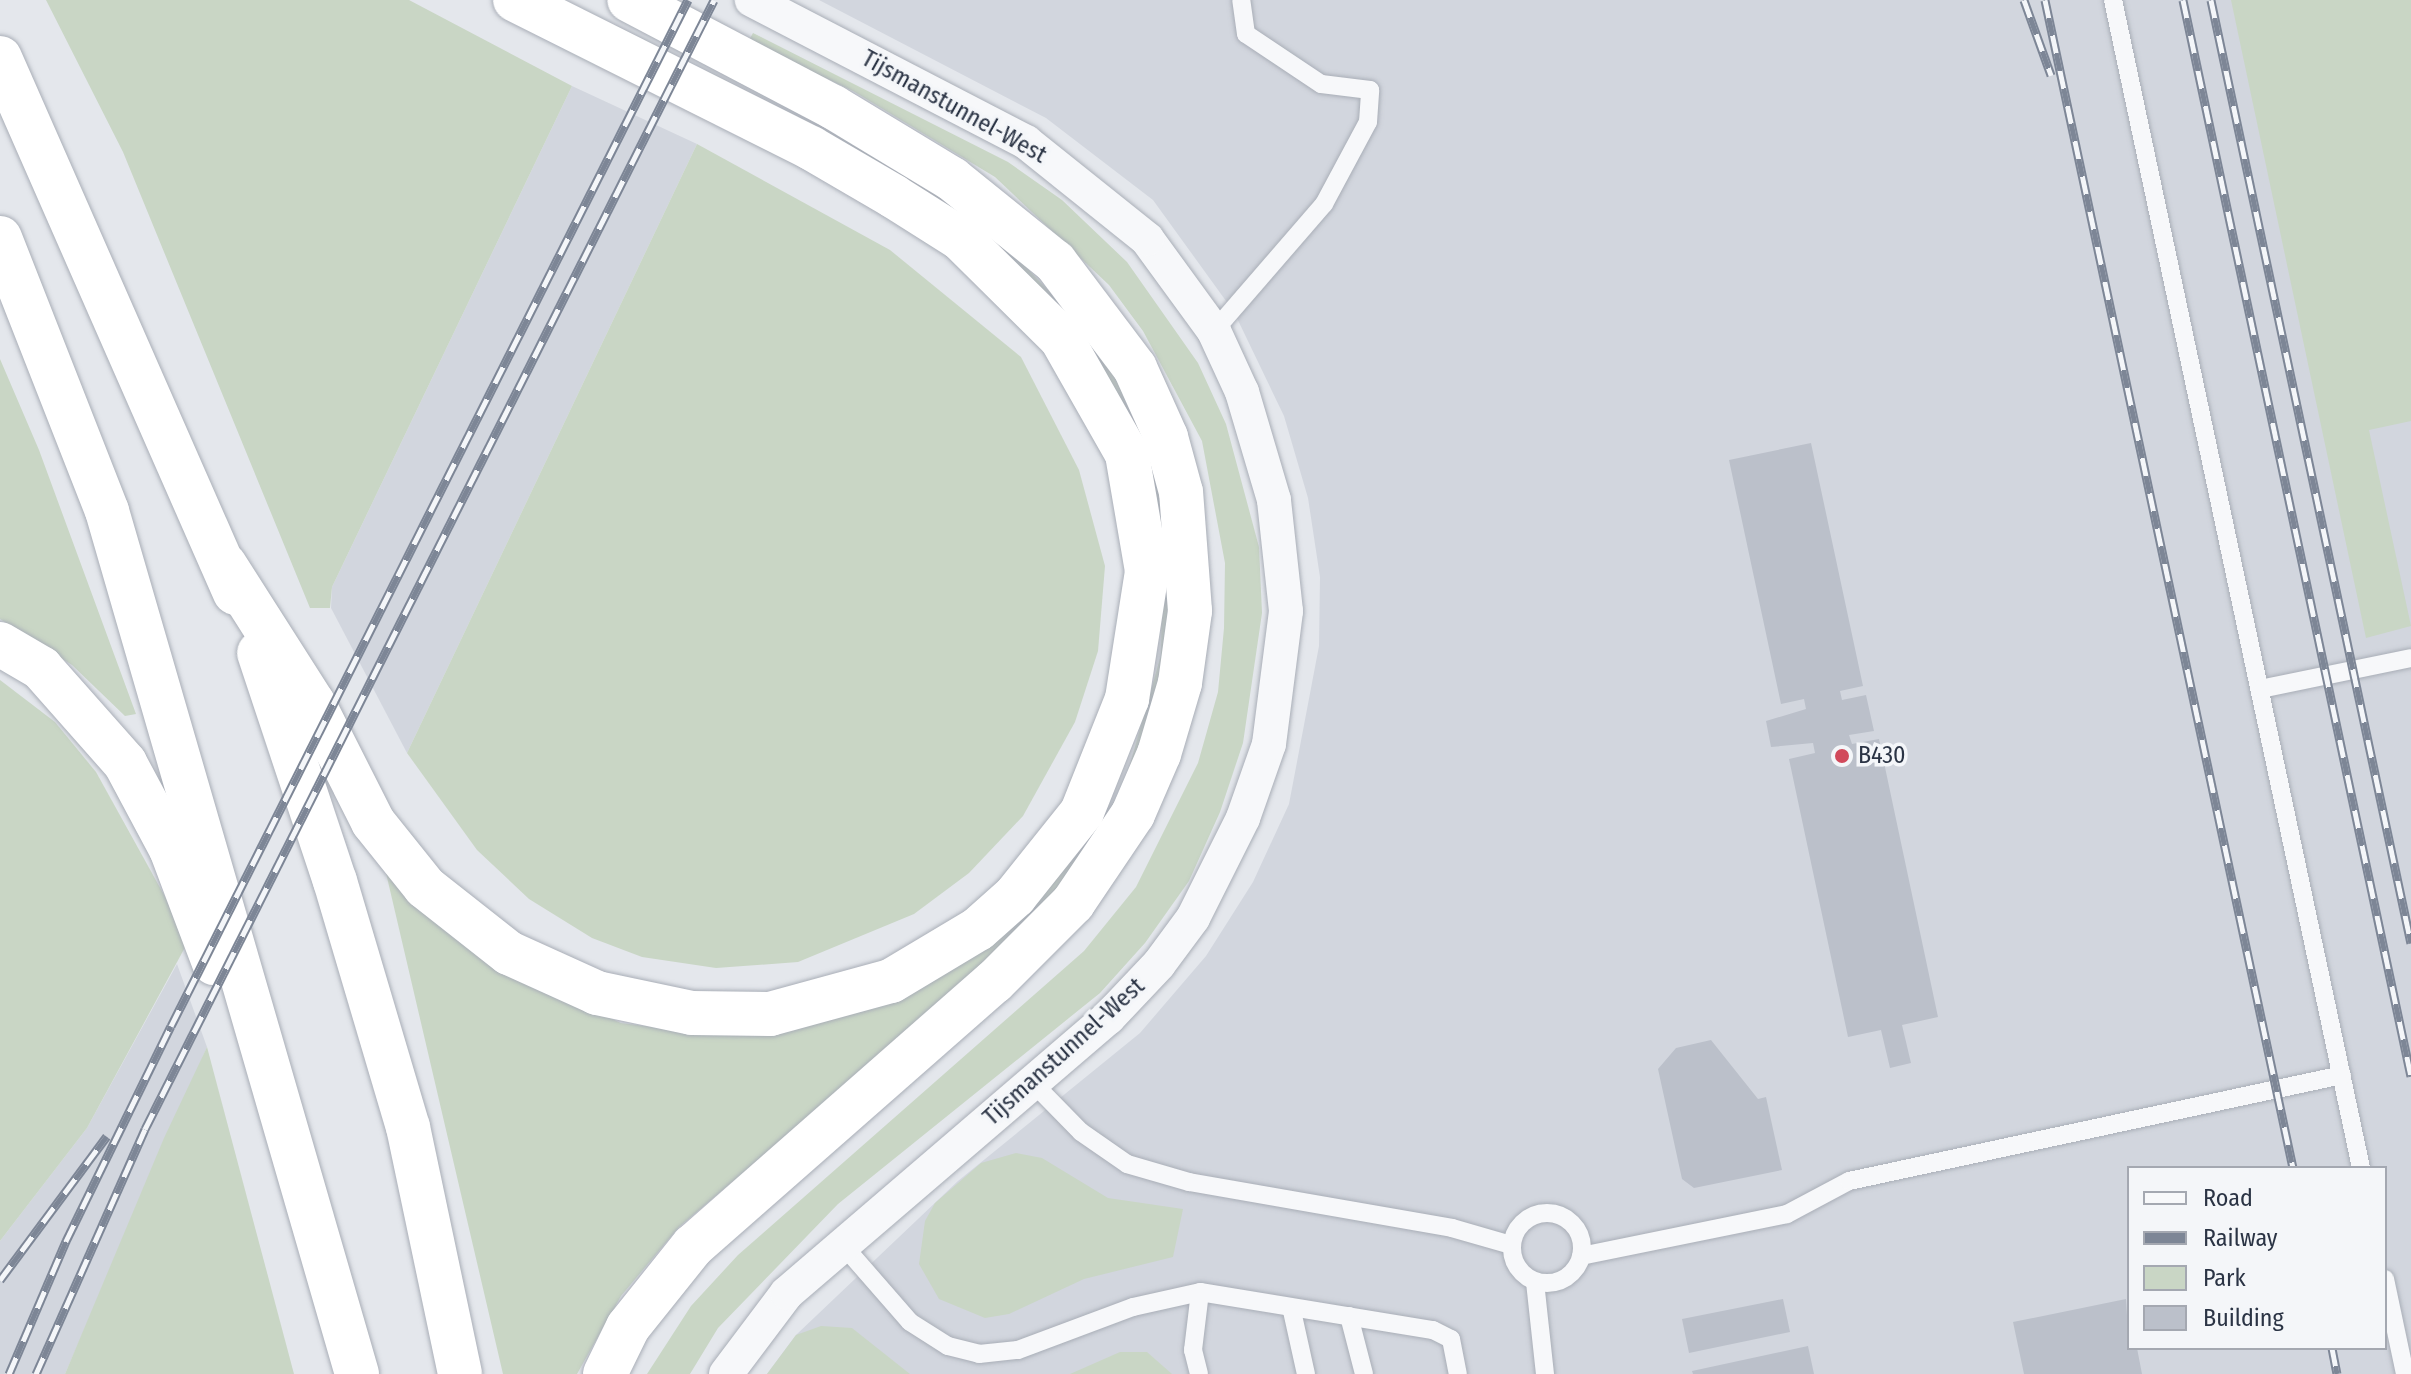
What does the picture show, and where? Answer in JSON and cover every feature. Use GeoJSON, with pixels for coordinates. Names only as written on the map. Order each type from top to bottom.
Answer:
{"type":"FeatureCollection","features":[{"type":"Feature","properties":{"kind":"highway"},"geometry":{"type":"LineString","coordinates":[[225,565],[313,703],[373,822],[425,887],[509,953],[621,1000],[692,1013],[770,1014],[891,981],[996,913],[1082,812],[1127,699],[1147,571],[1127,454],[1061,338],[961,239],[907,205],[811,148],[515,0]]}},
{"type":"Feature","properties":{"kind":"highway"},"geometry":{"type":"LineString","coordinates":[[605,1374],[628,1327],[693,1246],[994,982],[1073,903],[1133,814],[1159,754],[1180,683],[1190,611],[1181,492],[1166,437],[1135,368],[1055,262],[941,172],[629,0]]}},
{"type":"Feature","properties":{"kind":"highway"},"geometry":{"type":"LineString","coordinates":[[0,58],[225,565],[286,726],[408,1127],[460,1374]]}},
{"type":"Feature","properties":{"kind":"highway"},"geometry":{"type":"LineString","coordinates":[[0,238],[107,511],[357,1374]]}},
{"type":"Feature","properties":{"kind":"highway"},"geometry":{"type":"LineString","coordinates":[[0,644],[41,668],[80,708],[125,763],[151,812],[324,1253]]}},
{"type":"Feature","properties":{"kind":"street","name":"Tijsmanstunnel-West"},"geometry":{"type":"LineString","coordinates":[[726,1374],[787,1293],[1108,1018],[1193,918],[1232,844],[1269,744],[1286,611],[1281,551],[1260,448],[1214,331],[1147,239],[1026,142],[752,0]]}},
{"type":"Feature","properties":{"kind":"lane"},"geometry":{"type":"LineString","coordinates":[[1214,331],[1299,236],[1347,167],[1368,122],[1370,90],[1321,84],[1246,34],[1241,0]]}},
{"type":"Feature","properties":{"kind":"lane"},"geometry":{"type":"LineString","coordinates":[[2113,0],[2361,1166]]}},
{"type":"Feature","properties":{"kind":"lane"},"geometry":{"type":"LineString","coordinates":[[2260,689],[2411,658]]}},
{"type":"Feature","properties":{"kind":"lane"},"geometry":{"type":"LineString","coordinates":[[1535,1282],[1568,1276],[1581,1256],[1787,1214],[1849,1181],[2342,1075]]}},
{"type":"Feature","properties":{"kind":"lane"},"geometry":{"type":"LineString","coordinates":[[1032,1082],[1081,1132],[1127,1164],[1189,1182],[1452,1228],[1511,1245]]}},
{"type":"Feature","properties":{"kind":"lane"},"geometry":{"type":"LineString","coordinates":[[1545,1374],[1535,1282],[1517,1268],[1511,1245],[1530,1217],[1552,1213],[1573,1224],[1581,1256]]}},
{"type":"Feature","properties":{"kind":"lane"},"geometry":{"type":"LineString","coordinates":[[842,1244],[910,1322],[948,1346],[979,1354],[1018,1350],[1133,1307],[1200,1292],[1292,1311],[1385,1319],[1451,1339],[1458,1374]]}},
{"type":"Feature","properties":{"kind":"lane"},"geometry":{"type":"LineString","coordinates":[[2387,1288],[2405,1374]]}},
{"type":"Feature","properties":{"kind":"lane"},"geometry":{"type":"LineString","coordinates":[[1199,1374],[1193,1350],[1200,1292]]}},
{"type":"Feature","properties":{"kind":"lane"},"geometry":{"type":"LineString","coordinates":[[1292,1311],[1306,1374]]}},
{"type":"Feature","properties":{"kind":"lane"},"geometry":{"type":"LineString","coordinates":[[1349,1316],[1364,1374]]}},
{"type":"Feature","properties":{"kind":"shaded area"},"geometry":{"type":"Polygon","coordinates":[[[819,0],[2411,0],[2411,1374],[767,1374],[796,1335],[958,1181],[1140,1033],[1206,956],[1253,882],[1289,804],[1319,646],[1320,577],[1308,498],[1284,416],[1234,312],[1153,200],[1046,118],[819,0]]]}},
{"type":"Feature","properties":{"kind":"shaded area"},"geometry":{"type":"Polygon","coordinates":[[[572,86],[697,144],[407,753],[331,608],[332,587],[572,86]]]}},
{"type":"Feature","properties":{"kind":"shaded area"},"geometry":{"type":"Polygon","coordinates":[[[177,964],[207,1047],[65,1374],[0,1374],[0,1241],[87,1128],[177,964]]]}},
{"type":"Feature","properties":{"kind":"green space"},"geometry":{"type":"Polygon","coordinates":[[[46,0],[409,0],[572,86],[332,587],[330,608],[310,608],[123,152],[46,0]]]}},
{"type":"Feature","properties":{"kind":"green space"},"geometry":{"type":"Polygon","coordinates":[[[2231,0],[2411,0],[2411,421],[2369,430],[2411,626],[2366,638],[2231,0]]]}},
{"type":"Feature","properties":{"kind":"green space"},"geometry":{"type":"Polygon","coordinates":[[[753,33],[1008,162],[1062,200],[1127,262],[1198,363],[1226,424],[1259,547],[1262,613],[1243,743],[1220,812],[1189,881],[1145,943],[1100,993],[838,1204],[718,1328],[690,1374],[647,1374],[691,1306],[738,1255],[1084,951],[1136,887],[1198,763],[1218,692],[1224,628],[1225,563],[1202,441],[1143,331],[1109,285],[995,177],[853,91],[748,42],[753,33]]]}},
{"type":"Feature","properties":{"kind":"green space"},"geometry":{"type":"Polygon","coordinates":[[[729,84],[878,159],[1000,240],[1064,307],[1117,380],[1161,493],[1171,590],[1149,744],[1067,883],[949,998],[679,1227],[621,1296],[577,1374],[503,1374],[386,873],[400,877],[504,970],[621,1023],[677,1030],[914,991],[1016,925],[1097,832],[1125,782],[1161,655],[1162,594],[1098,374],[729,84]]]}},
{"type":"Feature","properties":{"kind":"green space"},"geometry":{"type":"Polygon","coordinates":[[[697,144],[890,250],[1021,357],[1079,470],[1105,566],[1098,651],[1075,722],[1023,816],[969,873],[914,914],[798,962],[716,968],[642,957],[592,938],[529,899],[477,850],[407,753],[697,144]]]}},
{"type":"Feature","properties":{"kind":"green space"},"geometry":{"type":"Polygon","coordinates":[[[0,359],[39,450],[136,714],[125,716],[72,665],[0,619],[0,359]]]}},
{"type":"Feature","properties":{"kind":"green space"},"geometry":{"type":"Polygon","coordinates":[[[0,680],[55,722],[96,772],[189,940],[87,1128],[0,1241],[0,680]]]}},
{"type":"Feature","properties":{"kind":"green space"},"geometry":{"type":"Polygon","coordinates":[[[207,1047],[294,1374],[65,1374],[164,1138],[207,1047]]]}},
{"type":"Feature","properties":{"kind":"green space"},"geometry":{"type":"Polygon","coordinates":[[[1016,1153],[1042,1158],[1108,1198],[1183,1209],[1173,1257],[1084,1279],[1009,1314],[985,1318],[939,1299],[919,1264],[925,1221],[935,1203],[981,1163],[1016,1153]]]}},
{"type":"Feature","properties":{"kind":"green space"},"geometry":{"type":"Polygon","coordinates":[[[821,1326],[852,1328],[910,1374],[767,1374],[796,1335],[821,1326]]]}},
{"type":"Feature","properties":{"kind":"green space"},"geometry":{"type":"Polygon","coordinates":[[[1120,1352],[1147,1352],[1172,1374],[1070,1374],[1120,1352]]]}},
{"type":"Feature","properties":{"kind":"building","name":"B430"},"geometry":{"type":"Polygon","coordinates":[[[1811,443],[1863,686],[1840,691],[1842,700],[1866,695],[1874,731],[1849,735],[1852,744],[1879,739],[1938,1017],[1902,1025],[1911,1063],[1890,1068],[1881,1030],[1848,1037],[1789,759],[1815,753],[1813,743],[1771,747],[1766,721],[1806,709],[1804,699],[1781,704],[1729,460],[1811,443]]]}},
{"type":"Feature","properties":{"kind":"building"},"geometry":{"type":"Polygon","coordinates":[[[1711,1040],[1758,1099],[1766,1097],[1782,1170],[1694,1188],[1682,1179],[1658,1069],[1676,1048],[1711,1040]]]}},
{"type":"Feature","properties":{"kind":"building"},"geometry":{"type":"Polygon","coordinates":[[[1783,1299],[1790,1332],[1689,1353],[1682,1319],[1783,1299]]]}},
{"type":"Feature","properties":{"kind":"building"},"geometry":{"type":"Polygon","coordinates":[[[2126,1299],[2127,1350],[2137,1350],[2142,1374],[2024,1374],[2013,1322],[2126,1299]]]}},
{"type":"Feature","properties":{"kind":"building"},"geometry":{"type":"Polygon","coordinates":[[[1808,1346],[1814,1374],[1693,1374],[1692,1371],[1808,1346]]]}},
{"type":"Feature","properties":{"kind":"railway"},"geometry":{"type":"LineString","coordinates":[[9,1374],[66,1241],[171,1026],[688,0]]}},
{"type":"Feature","properties":{"kind":"railway"},"geometry":{"type":"LineString","coordinates":[[36,1374],[145,1129],[714,0]]}},
{"type":"Feature","properties":{"kind":"railway"},"geometry":{"type":"LineString","coordinates":[[2024,0],[2051,75]]}},
{"type":"Feature","properties":{"kind":"railway"},"geometry":{"type":"LineString","coordinates":[[2045,0],[2293,1166]]}},
{"type":"Feature","properties":{"kind":"railway"},"geometry":{"type":"LineString","coordinates":[[2183,0],[2411,1076]]}},
{"type":"Feature","properties":{"kind":"railway"},"geometry":{"type":"LineString","coordinates":[[2211,0],[2411,943]]}},
{"type":"Feature","properties":{"kind":"railway"},"geometry":{"type":"LineString","coordinates":[[0,1280],[107,1136]]}},
{"type":"Feature","properties":{"kind":"railway"},"geometry":{"type":"LineString","coordinates":[[2332,1350],[2337,1374]]}},
{"type":"Feature","properties":{"kind":"place","name":"B430"},"geometry":{"type":"Point","coordinates":[1842,756]}}]}
